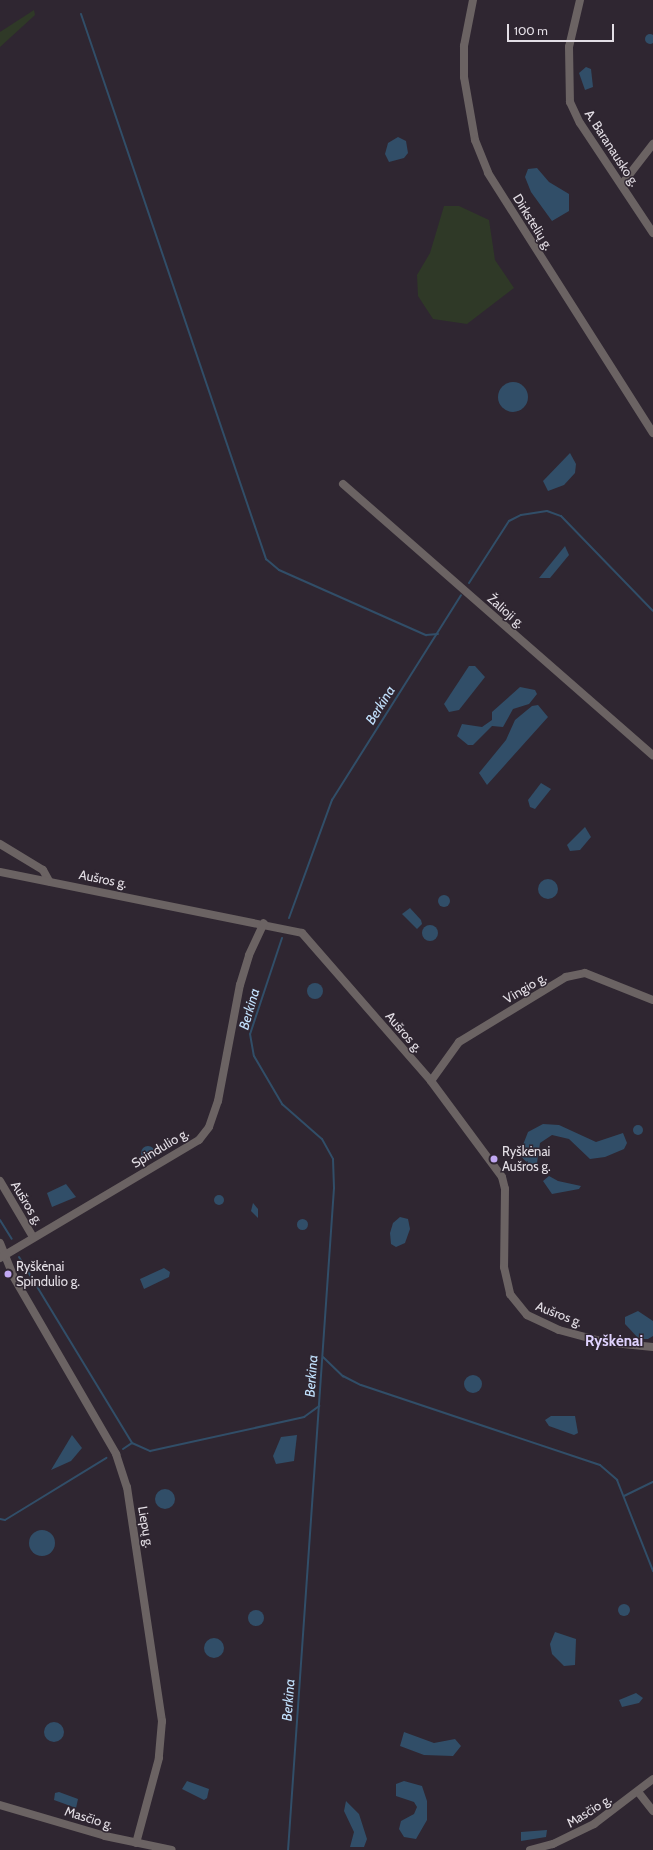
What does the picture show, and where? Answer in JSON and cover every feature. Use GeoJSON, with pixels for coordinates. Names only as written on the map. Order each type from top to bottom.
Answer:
{"type":"FeatureCollection","features":[{"type":"Feature","properties":{"kind":"street","name":"Dirkstelių g."},"geometry":{"type":"LineString","coordinates":[[473,0],[464,46],[464,77],[474,140],[485,166],[653,433]]}},
{"type":"Feature","properties":{"kind":"street","name":"A. Baranausko g."},"geometry":{"type":"LineString","coordinates":[[580,0],[569,47],[570,102],[580,123],[622,184],[653,233]]}},
{"type":"Feature","properties":{"kind":"street"},"geometry":{"type":"LineString","coordinates":[[622,184],[653,144]]}},
{"type":"Feature","properties":{"kind":"street","name":"Žalioji g."},"geometry":{"type":"LineString","coordinates":[[343,484],[653,755]]}},
{"type":"Feature","properties":{"kind":"street"},"geometry":{"type":"LineString","coordinates":[[0,844],[43,870],[49,881]]}},
{"type":"Feature","properties":{"kind":"street","name":"Aušros g."},"geometry":{"type":"LineString","coordinates":[[0,872],[264,923],[302,933],[431,1081],[502,1177],[505,1190],[504,1267],[510,1294],[527,1315],[559,1330],[604,1342],[653,1347]]}},
{"type":"Feature","properties":{"kind":"street","name":"Spindulio g."},"geometry":{"type":"LineString","coordinates":[[3,1256],[198,1140],[209,1127],[218,1101],[240,986],[249,955],[264,923]]}},
{"type":"Feature","properties":{"kind":"street","name":"Vingio g."},"geometry":{"type":"LineString","coordinates":[[431,1081],[459,1042],[566,978],[585,973],[652,998]]}},
{"type":"Feature","properties":{"kind":"street","name":"Aušros g."},"geometry":{"type":"LineString","coordinates":[[0,1181],[33,1237]]}},
{"type":"Feature","properties":{"kind":"street","name":"Liepų g."},"geometry":{"type":"LineString","coordinates":[[0,1243],[3,1256],[13,1276],[116,1454],[126,1487],[162,1721],[159,1758],[136,1843]]}},
{"type":"Feature","properties":{"kind":"street","name":"Masčio g."},"geometry":{"type":"LineString","coordinates":[[530,1850],[570,1838],[638,1793],[653,1779]]}},
{"type":"Feature","properties":{"kind":"street"},"geometry":{"type":"LineString","coordinates":[[638,1793],[653,1811]]}},
{"type":"Feature","properties":{"kind":"street","name":"Masčio g."},"geometry":{"type":"LineString","coordinates":[[0,1805],[136,1843],[172,1850]]}},
{"type":"Feature","properties":{"kind":"green space"},"geometry":{"type":"Polygon","coordinates":[[[34,10],[35,15],[0,47],[0,32],[34,10]]]}},
{"type":"Feature","properties":{"kind":"green space"},"geometry":{"type":"Polygon","coordinates":[[[444,206],[459,206],[489,220],[495,260],[514,288],[467,324],[433,319],[418,296],[417,275],[430,253],[444,206]]]}},
{"type":"Feature","properties":{"kind":"water"},"geometry":{"type":"Polygon","coordinates":[[[648,34],[652,34],[655,39],[652,44],[648,44],[645,41],[645,37],[648,34]]]}},
{"type":"Feature","properties":{"kind":"water"},"geometry":{"type":"Polygon","coordinates":[[[586,67],[591,69],[593,87],[585,90],[579,73],[586,67]]]}},
{"type":"Feature","properties":{"kind":"water"},"geometry":{"type":"Polygon","coordinates":[[[398,137],[406,141],[408,153],[404,158],[389,162],[385,154],[388,143],[398,137]]]}},
{"type":"Feature","properties":{"kind":"water"},"geometry":{"type":"Polygon","coordinates":[[[537,168],[549,182],[569,194],[569,211],[552,221],[531,192],[525,177],[528,169],[537,168]]]}},
{"type":"Feature","properties":{"kind":"water"},"geometry":{"type":"Polygon","coordinates":[[[513,382],[519,383],[527,391],[527,403],[519,411],[513,412],[507,411],[499,403],[498,397],[499,391],[507,383],[513,382]]]}},
{"type":"Feature","properties":{"kind":"water"},"geometry":{"type":"Polygon","coordinates":[[[570,453],[576,464],[575,473],[564,485],[548,491],[543,481],[570,453]]]}},
{"type":"Feature","properties":{"kind":"water"},"geometry":{"type":"Polygon","coordinates":[[[565,546],[569,555],[550,578],[539,578],[565,546]]]}},
{"type":"Feature","properties":{"kind":"water"},"geometry":{"type":"Polygon","coordinates":[[[469,666],[475,666],[485,677],[459,710],[449,712],[444,704],[469,666]]]}},
{"type":"Feature","properties":{"kind":"water"},"geometry":{"type":"Polygon","coordinates":[[[520,687],[535,690],[537,694],[529,704],[513,709],[503,727],[492,726],[473,745],[468,745],[457,736],[462,724],[482,727],[492,720],[492,712],[520,687]]]}},
{"type":"Feature","properties":{"kind":"water"},"geometry":{"type":"Polygon","coordinates":[[[538,705],[548,717],[487,785],[479,773],[506,740],[515,720],[532,706],[538,705]]]}},
{"type":"Feature","properties":{"kind":"water"},"geometry":{"type":"Polygon","coordinates":[[[541,783],[551,789],[535,809],[530,807],[528,800],[541,783]]]}},
{"type":"Feature","properties":{"kind":"water"},"geometry":{"type":"Polygon","coordinates":[[[585,827],[591,837],[580,850],[570,851],[567,845],[585,827]]]}},
{"type":"Feature","properties":{"kind":"water"},"geometry":{"type":"Polygon","coordinates":[[[548,879],[555,882],[558,889],[555,896],[548,899],[541,896],[538,889],[541,882],[548,879]]]}},
{"type":"Feature","properties":{"kind":"water"},"geometry":{"type":"Polygon","coordinates":[[[446,895],[449,896],[449,906],[442,907],[439,906],[438,899],[439,896],[446,895]]]}},
{"type":"Feature","properties":{"kind":"water"},"geometry":{"type":"Polygon","coordinates":[[[410,908],[421,920],[422,924],[417,929],[402,914],[410,908]]]}},
{"type":"Feature","properties":{"kind":"water"},"geometry":{"type":"Polygon","coordinates":[[[430,925],[436,927],[438,933],[436,939],[430,941],[424,939],[422,933],[424,927],[430,925]]]}},
{"type":"Feature","properties":{"kind":"water"},"geometry":{"type":"Polygon","coordinates":[[[312,983],[318,983],[323,988],[321,997],[318,999],[312,999],[307,994],[307,988],[312,983]]]}},
{"type":"Feature","properties":{"kind":"water"},"geometry":{"type":"Polygon","coordinates":[[[543,1124],[559,1125],[596,1142],[623,1133],[627,1143],[624,1149],[605,1157],[590,1159],[569,1139],[552,1135],[540,1143],[537,1163],[530,1165],[520,1156],[521,1150],[528,1132],[543,1124]]]}},
{"type":"Feature","properties":{"kind":"water"},"geometry":{"type":"Polygon","coordinates":[[[636,1125],[640,1125],[642,1126],[642,1134],[636,1135],[633,1132],[633,1128],[636,1125]]]}},
{"type":"Feature","properties":{"kind":"water"},"geometry":{"type":"Polygon","coordinates":[[[145,1146],[151,1146],[155,1150],[155,1156],[151,1160],[145,1160],[141,1156],[141,1150],[145,1146]]]}},
{"type":"Feature","properties":{"kind":"water"},"geometry":{"type":"Polygon","coordinates":[[[549,1176],[558,1181],[581,1186],[579,1189],[552,1194],[543,1181],[549,1176]]]}},
{"type":"Feature","properties":{"kind":"water"},"geometry":{"type":"Polygon","coordinates":[[[66,1184],[76,1197],[52,1207],[47,1193],[66,1184]]]}},
{"type":"Feature","properties":{"kind":"water"},"geometry":{"type":"Polygon","coordinates":[[[217,1195],[221,1195],[223,1196],[223,1204],[217,1205],[214,1202],[214,1198],[217,1195]]]}},
{"type":"Feature","properties":{"kind":"water"},"geometry":{"type":"Polygon","coordinates":[[[253,1203],[258,1209],[258,1218],[251,1211],[253,1203]]]}},
{"type":"Feature","properties":{"kind":"water"},"geometry":{"type":"Polygon","coordinates":[[[400,1217],[408,1219],[410,1229],[405,1243],[396,1247],[391,1244],[390,1233],[393,1223],[400,1217]]]}},
{"type":"Feature","properties":{"kind":"water"},"geometry":{"type":"Polygon","coordinates":[[[302,1218],[306,1220],[308,1224],[306,1228],[302,1230],[298,1228],[296,1224],[298,1220],[302,1218]]]}},
{"type":"Feature","properties":{"kind":"water"},"geometry":{"type":"Polygon","coordinates":[[[164,1268],[170,1272],[169,1277],[144,1289],[140,1279],[164,1268]]]}},
{"type":"Feature","properties":{"kind":"water"},"geometry":{"type":"Polygon","coordinates":[[[638,1311],[653,1321],[653,1336],[648,1339],[639,1339],[625,1324],[625,1317],[638,1311]]]}},
{"type":"Feature","properties":{"kind":"water"},"geometry":{"type":"Polygon","coordinates":[[[469,1375],[477,1375],[482,1380],[480,1391],[477,1393],[469,1393],[464,1388],[464,1380],[469,1375]]]}},
{"type":"Feature","properties":{"kind":"water"},"geometry":{"type":"Polygon","coordinates":[[[551,1416],[575,1416],[578,1433],[574,1435],[549,1426],[545,1420],[551,1416]]]}},
{"type":"Feature","properties":{"kind":"water"},"geometry":{"type":"Polygon","coordinates":[[[72,1435],[82,1448],[71,1461],[51,1470],[72,1435]]]}},
{"type":"Feature","properties":{"kind":"water"},"geometry":{"type":"Polygon","coordinates":[[[297,1435],[294,1461],[276,1464],[273,1456],[281,1437],[297,1435]]]}},
{"type":"Feature","properties":{"kind":"water"},"geometry":{"type":"Polygon","coordinates":[[[161,1489],[169,1489],[175,1495],[175,1503],[169,1509],[161,1509],[155,1503],[155,1495],[161,1489]]]}},
{"type":"Feature","properties":{"kind":"water"},"geometry":{"type":"Polygon","coordinates":[[[42,1530],[51,1534],[55,1543],[51,1552],[42,1556],[33,1552],[29,1543],[33,1534],[42,1530]]]}},
{"type":"Feature","properties":{"kind":"water"},"geometry":{"type":"Polygon","coordinates":[[[626,1604],[629,1605],[629,1615],[622,1616],[619,1615],[618,1608],[619,1605],[626,1604]]]}},
{"type":"Feature","properties":{"kind":"water"},"geometry":{"type":"Polygon","coordinates":[[[253,1610],[259,1610],[264,1615],[262,1624],[259,1626],[253,1626],[248,1621],[248,1615],[253,1610]]]}},
{"type":"Feature","properties":{"kind":"water"},"geometry":{"type":"Polygon","coordinates":[[[555,1632],[576,1639],[575,1665],[564,1666],[552,1654],[550,1644],[555,1632]]]}},
{"type":"Feature","properties":{"kind":"water"},"geometry":{"type":"Polygon","coordinates":[[[214,1638],[221,1641],[224,1648],[221,1655],[214,1658],[207,1655],[204,1648],[207,1641],[214,1638]]]}},
{"type":"Feature","properties":{"kind":"water"},"geometry":{"type":"Polygon","coordinates":[[[636,1693],[643,1698],[639,1703],[622,1707],[619,1700],[636,1693]]]}},
{"type":"Feature","properties":{"kind":"water"},"geometry":{"type":"Polygon","coordinates":[[[54,1722],[61,1725],[64,1732],[61,1739],[54,1742],[47,1739],[44,1732],[47,1725],[54,1722]]]}},
{"type":"Feature","properties":{"kind":"water"},"geometry":{"type":"Polygon","coordinates":[[[404,1732],[434,1743],[455,1739],[461,1746],[453,1756],[424,1755],[400,1746],[404,1732]]]}},
{"type":"Feature","properties":{"kind":"water"},"geometry":{"type":"Polygon","coordinates":[[[187,1781],[209,1789],[207,1798],[204,1800],[182,1789],[187,1781]]]}},
{"type":"Feature","properties":{"kind":"water"},"geometry":{"type":"Polygon","coordinates":[[[404,1781],[422,1786],[427,1801],[427,1820],[416,1839],[404,1837],[399,1829],[401,1821],[414,1814],[417,1807],[414,1802],[396,1796],[396,1784],[404,1781]]]}},
{"type":"Feature","properties":{"kind":"water"},"geometry":{"type":"Polygon","coordinates":[[[59,1792],[78,1799],[76,1808],[54,1800],[55,1793],[59,1792]]]}},
{"type":"Feature","properties":{"kind":"water"},"geometry":{"type":"Polygon","coordinates":[[[346,1801],[359,1814],[367,1839],[364,1847],[350,1847],[354,1832],[344,1811],[346,1801]]]}},
{"type":"Feature","properties":{"kind":"water"},"geometry":{"type":"Polygon","coordinates":[[[547,1830],[546,1837],[521,1841],[521,1832],[547,1830]]]}},
{"type":"Feature","properties":{"kind":"waterway"},"geometry":{"type":"LineString","coordinates":[[81,14],[266,559],[279,570],[426,635],[438,634]]}},
{"type":"Feature","properties":{"kind":"waterway","name":"Berkina"},"geometry":{"type":"LineString","coordinates":[[469,583],[509,521],[521,515],[547,511],[561,516],[653,611]]}},
{"type":"Feature","properties":{"kind":"waterway","name":"Berkina"},"geometry":{"type":"LineString","coordinates":[[289,918],[332,800],[461,595]]}},
{"type":"Feature","properties":{"kind":"waterway","name":"Berkina"},"geometry":{"type":"LineString","coordinates":[[282,938],[250,1034],[254,1056],[282,1104],[322,1139],[333,1159],[334,1188],[288,1850]]}},
{"type":"Feature","properties":{"kind":"waterway"},"geometry":{"type":"LineString","coordinates":[[0,1220],[12,1239]]}},
{"type":"Feature","properties":{"kind":"waterway"},"geometry":{"type":"LineString","coordinates":[[19,1257],[132,1443],[150,1451],[304,1417],[319,1406]]}},
{"type":"Feature","properties":{"kind":"waterway"},"geometry":{"type":"LineString","coordinates":[[323,1357],[343,1376],[361,1385],[600,1465],[617,1480],[653,1571]]}},
{"type":"Feature","properties":{"kind":"waterway"},"geometry":{"type":"LineString","coordinates":[[123,1449],[132,1443]]}},
{"type":"Feature","properties":{"kind":"waterway"},"geometry":{"type":"LineString","coordinates":[[0,1519],[5,1520],[106,1458]]}},
{"type":"Feature","properties":{"kind":"waterway"},"geometry":{"type":"LineString","coordinates":[[624,1496],[653,1482]]}},
{"type":"Feature","properties":{"kind":"place","name":"Ryškėnai Aušros g."},"geometry":{"type":"Point","coordinates":[494,1159]}},
{"type":"Feature","properties":{"kind":"place","name":"Ryškėnai Spindulio g."},"geometry":{"type":"Point","coordinates":[8,1274]}},
{"type":"Feature","properties":{"kind":"district","name":"Ryškėnai"},"geometry":{"type":"Point","coordinates":[614,1342]}}]}
